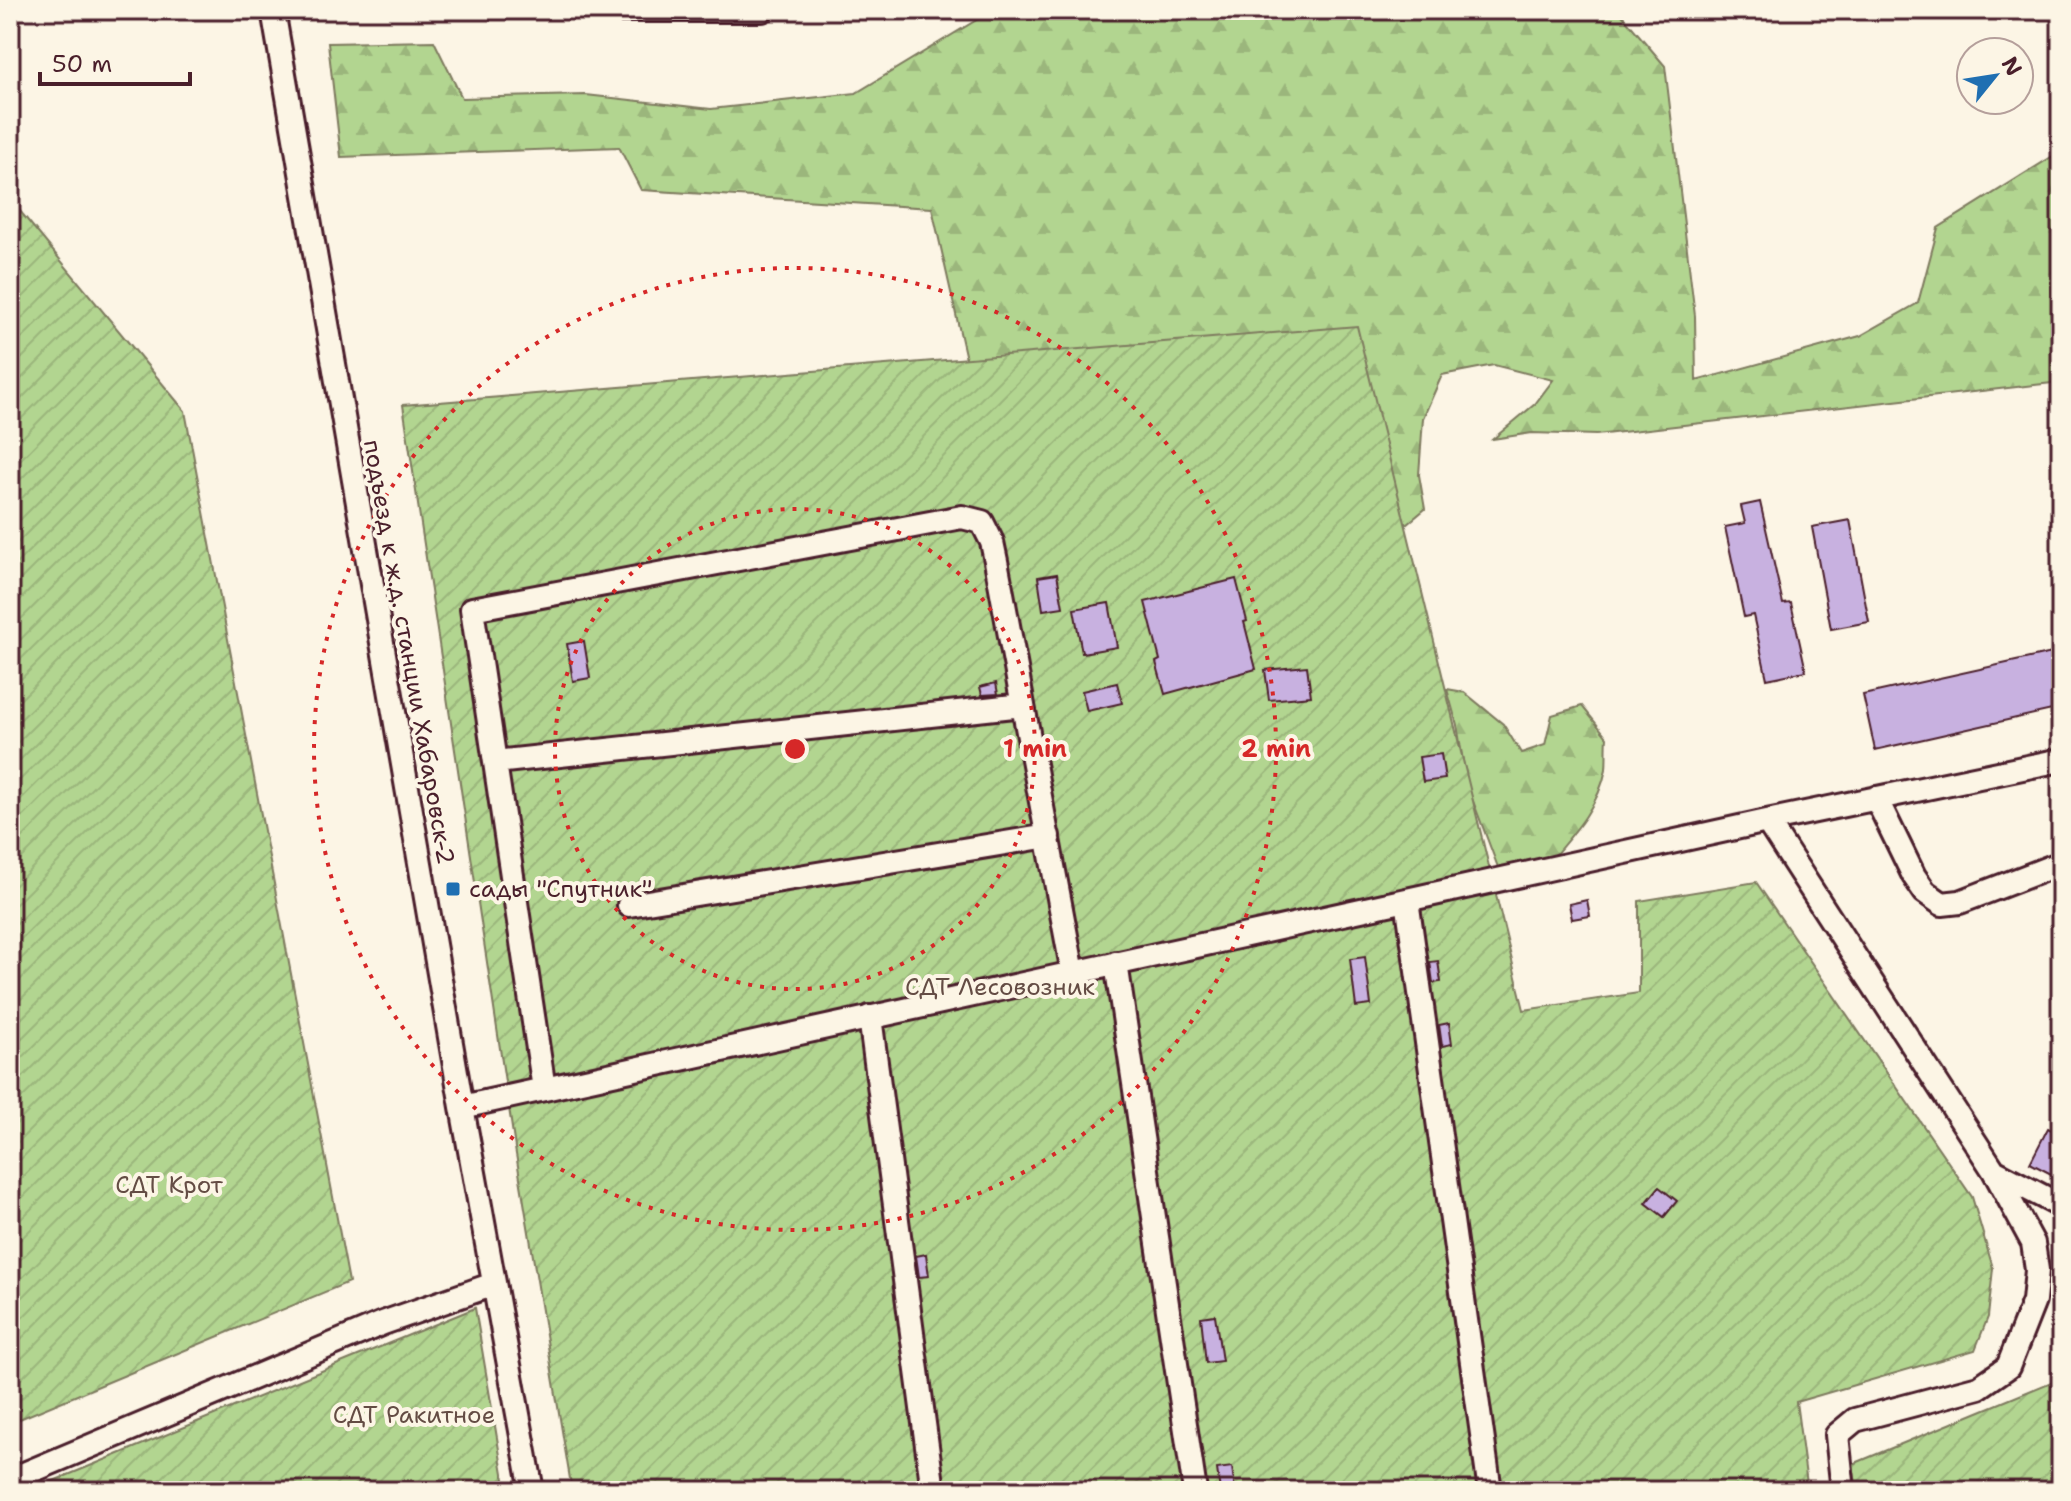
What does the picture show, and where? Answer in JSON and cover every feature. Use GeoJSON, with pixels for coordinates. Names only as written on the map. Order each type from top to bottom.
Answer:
{"type":"FeatureCollection","features":[{"type":"Feature","properties":{"kind":"street","name":"подъезд к ж.д. станции Хабаровск-2"},"geometry":{"type":"LineString","coordinates":[[273,10],[462,1107],[532,1491]]}},
{"type":"Feature","properties":{"kind":"street"},"geometry":{"type":"LineString","coordinates":[[613,10],[762,10]]}},
{"type":"Feature","properties":{"kind":"street"},"geometry":{"type":"LineString","coordinates":[[544,1089],[472,609],[962,517],[982,522],[992,542],[1073,973]]}},
{"type":"Feature","properties":{"kind":"street"},"geometry":{"type":"LineString","coordinates":[[495,762],[1023,705]]}},
{"type":"Feature","properties":{"kind":"street"},"geometry":{"type":"LineString","coordinates":[[462,1107],[1767,821],[2061,760]]}},
{"type":"Feature","properties":{"kind":"street"},"geometry":{"type":"LineString","coordinates":[[1876,798],[1914,876],[1925,892],[1942,904],[1960,902],[2061,863]]}},
{"type":"Feature","properties":{"kind":"street"},"geometry":{"type":"LineString","coordinates":[[1767,821],[1994,1171],[2033,1243],[2037,1270],[2034,1301],[2008,1367],[1979,1387],[1855,1420],[1837,1435],[1843,1491]]}},
{"type":"Feature","properties":{"kind":"street"},"geometry":{"type":"LineString","coordinates":[[629,905],[1048,836]]}},
{"type":"Feature","properties":{"kind":"street"},"geometry":{"type":"LineString","coordinates":[[1407,900],[1490,1491]]}},
{"type":"Feature","properties":{"kind":"street"},"geometry":{"type":"LineString","coordinates":[[1116,963],[1195,1491]]}},
{"type":"Feature","properties":{"kind":"street"},"geometry":{"type":"LineString","coordinates":[[870,1017],[933,1491]]}},
{"type":"Feature","properties":{"kind":"street"},"geometry":{"type":"LineString","coordinates":[[1994,1171],[2061,1206]]}},
{"type":"Feature","properties":{"kind":"street"},"geometry":{"type":"LineString","coordinates":[[10,1480],[383,1323],[494,1284]]}},
{"type":"Feature","properties":{"kind":"green space"},"geometry":{"type":"Polygon","coordinates":[[[993,10],[1618,10],[1665,66],[1695,316],[1696,381],[1860,336],[1918,303],[1938,228],[2061,151],[2061,382],[1596,435],[1532,433],[1493,439],[1535,404],[1553,380],[1494,365],[1442,375],[1423,418],[1419,475],[1425,509],[1388,540],[1009,550],[932,208],[641,190],[619,147],[341,157],[328,43],[434,41],[462,98],[586,95],[711,109],[856,93],[993,10]]]}},
{"type":"Feature","properties":{"kind":"green space","name":"СДТ Крот"},"geometry":{"type":"Polygon","coordinates":[[[10,199],[185,411],[349,1282],[10,1423],[10,199]]]}},
{"type":"Feature","properties":{"kind":"green space","name":"СДТ Лесовозник"},"geometry":{"type":"Polygon","coordinates":[[[1357,326],[1524,1010],[1639,993],[1639,901],[1756,882],[1972,1197],[1993,1268],[1988,1317],[1975,1350],[1796,1402],[1808,1491],[572,1491],[515,1148],[403,405],[1357,326]]]}},
{"type":"Feature","properties":{"kind":"green space"},"geometry":{"type":"Polygon","coordinates":[[[1447,689],[1464,692],[1503,724],[1521,753],[1545,745],[1552,715],[1582,706],[1607,737],[1606,769],[1598,795],[1584,819],[1549,862],[1499,870],[1467,785],[1457,725],[1447,689]]]}},
{"type":"Feature","properties":{"kind":"green space","name":"СДТ Ракитное"},"geometry":{"type":"Polygon","coordinates":[[[475,1308],[506,1491],[29,1491],[475,1308]]]}},
{"type":"Feature","properties":{"kind":"green space"},"geometry":{"type":"Polygon","coordinates":[[[2061,1378],[2061,1491],[1857,1491],[1853,1464],[2061,1378]]]}},
{"type":"Feature","properties":{"kind":"building"},"geometry":{"type":"Polygon","coordinates":[[[1760,502],[1783,604],[1791,603],[1806,671],[1767,679],[1753,615],[1744,617],[1725,527],[1745,523],[1741,506],[1760,502]]]}},
{"type":"Feature","properties":{"kind":"building"},"geometry":{"type":"Polygon","coordinates":[[[1850,520],[1869,622],[1831,629],[1812,527],[1850,520]]]}},
{"type":"Feature","properties":{"kind":"building"},"geometry":{"type":"Polygon","coordinates":[[[1057,574],[1063,607],[1043,610],[1038,577],[1057,574]]]}},
{"type":"Feature","properties":{"kind":"building"},"geometry":{"type":"Polygon","coordinates":[[[1236,579],[1256,669],[1165,694],[1145,602],[1236,579]]]}},
{"type":"Feature","properties":{"kind":"building"},"geometry":{"type":"Polygon","coordinates":[[[1109,603],[1117,647],[1082,653],[1074,609],[1109,603]]]}},
{"type":"Feature","properties":{"kind":"building"},"geometry":{"type":"Polygon","coordinates":[[[584,641],[590,678],[573,681],[567,644],[584,641]]]}},
{"type":"Feature","properties":{"kind":"building"},"geometry":{"type":"Polygon","coordinates":[[[2061,651],[2061,708],[1875,750],[1863,695],[2061,651]]]}},
{"type":"Feature","properties":{"kind":"building"},"geometry":{"type":"Polygon","coordinates":[[[1307,666],[1311,696],[1269,700],[1265,670],[1307,666]]]}},
{"type":"Feature","properties":{"kind":"building"},"geometry":{"type":"Polygon","coordinates":[[[996,683],[998,694],[982,695],[980,687],[996,683]]]}},
{"type":"Feature","properties":{"kind":"building"},"geometry":{"type":"Polygon","coordinates":[[[1117,683],[1122,703],[1087,711],[1082,691],[1117,683]]]}},
{"type":"Feature","properties":{"kind":"building"},"geometry":{"type":"Polygon","coordinates":[[[1441,754],[1445,779],[1423,782],[1419,757],[1441,754]]]}},
{"type":"Feature","properties":{"kind":"building"},"geometry":{"type":"Polygon","coordinates":[[[1587,900],[1590,916],[1572,919],[1569,904],[1587,900]]]}},
{"type":"Feature","properties":{"kind":"building"},"geometry":{"type":"Polygon","coordinates":[[[1365,957],[1371,1005],[1356,1007],[1350,959],[1365,957]]]}},
{"type":"Feature","properties":{"kind":"building"},"geometry":{"type":"Polygon","coordinates":[[[1438,961],[1441,982],[1433,983],[1430,962],[1438,961]]]}},
{"type":"Feature","properties":{"kind":"building"},"geometry":{"type":"Polygon","coordinates":[[[1449,1023],[1452,1044],[1442,1046],[1439,1025],[1449,1023]]]}},
{"type":"Feature","properties":{"kind":"building"},"geometry":{"type":"Polygon","coordinates":[[[2048,1128],[2061,1135],[2061,1179],[2030,1163],[2048,1128]]]}},
{"type":"Feature","properties":{"kind":"building"},"geometry":{"type":"Polygon","coordinates":[[[1659,1187],[1677,1201],[1664,1217],[1646,1203],[1659,1187]]]}},
{"type":"Feature","properties":{"kind":"building"},"geometry":{"type":"Polygon","coordinates":[[[926,1254],[929,1276],[919,1277],[916,1256],[926,1254]]]}},
{"type":"Feature","properties":{"kind":"building"},"geometry":{"type":"Polygon","coordinates":[[[1215,1315],[1222,1361],[1206,1363],[1201,1317],[1215,1315]]]}},
{"type":"Feature","properties":{"kind":"building"},"geometry":{"type":"Polygon","coordinates":[[[1232,1467],[1235,1491],[1220,1491],[1217,1469],[1232,1467]]]}},
{"type":"Feature","properties":{"kind":"place","name":"сады \"Спутник\""},"geometry":{"type":"Point","coordinates":[453,889]}}]}
